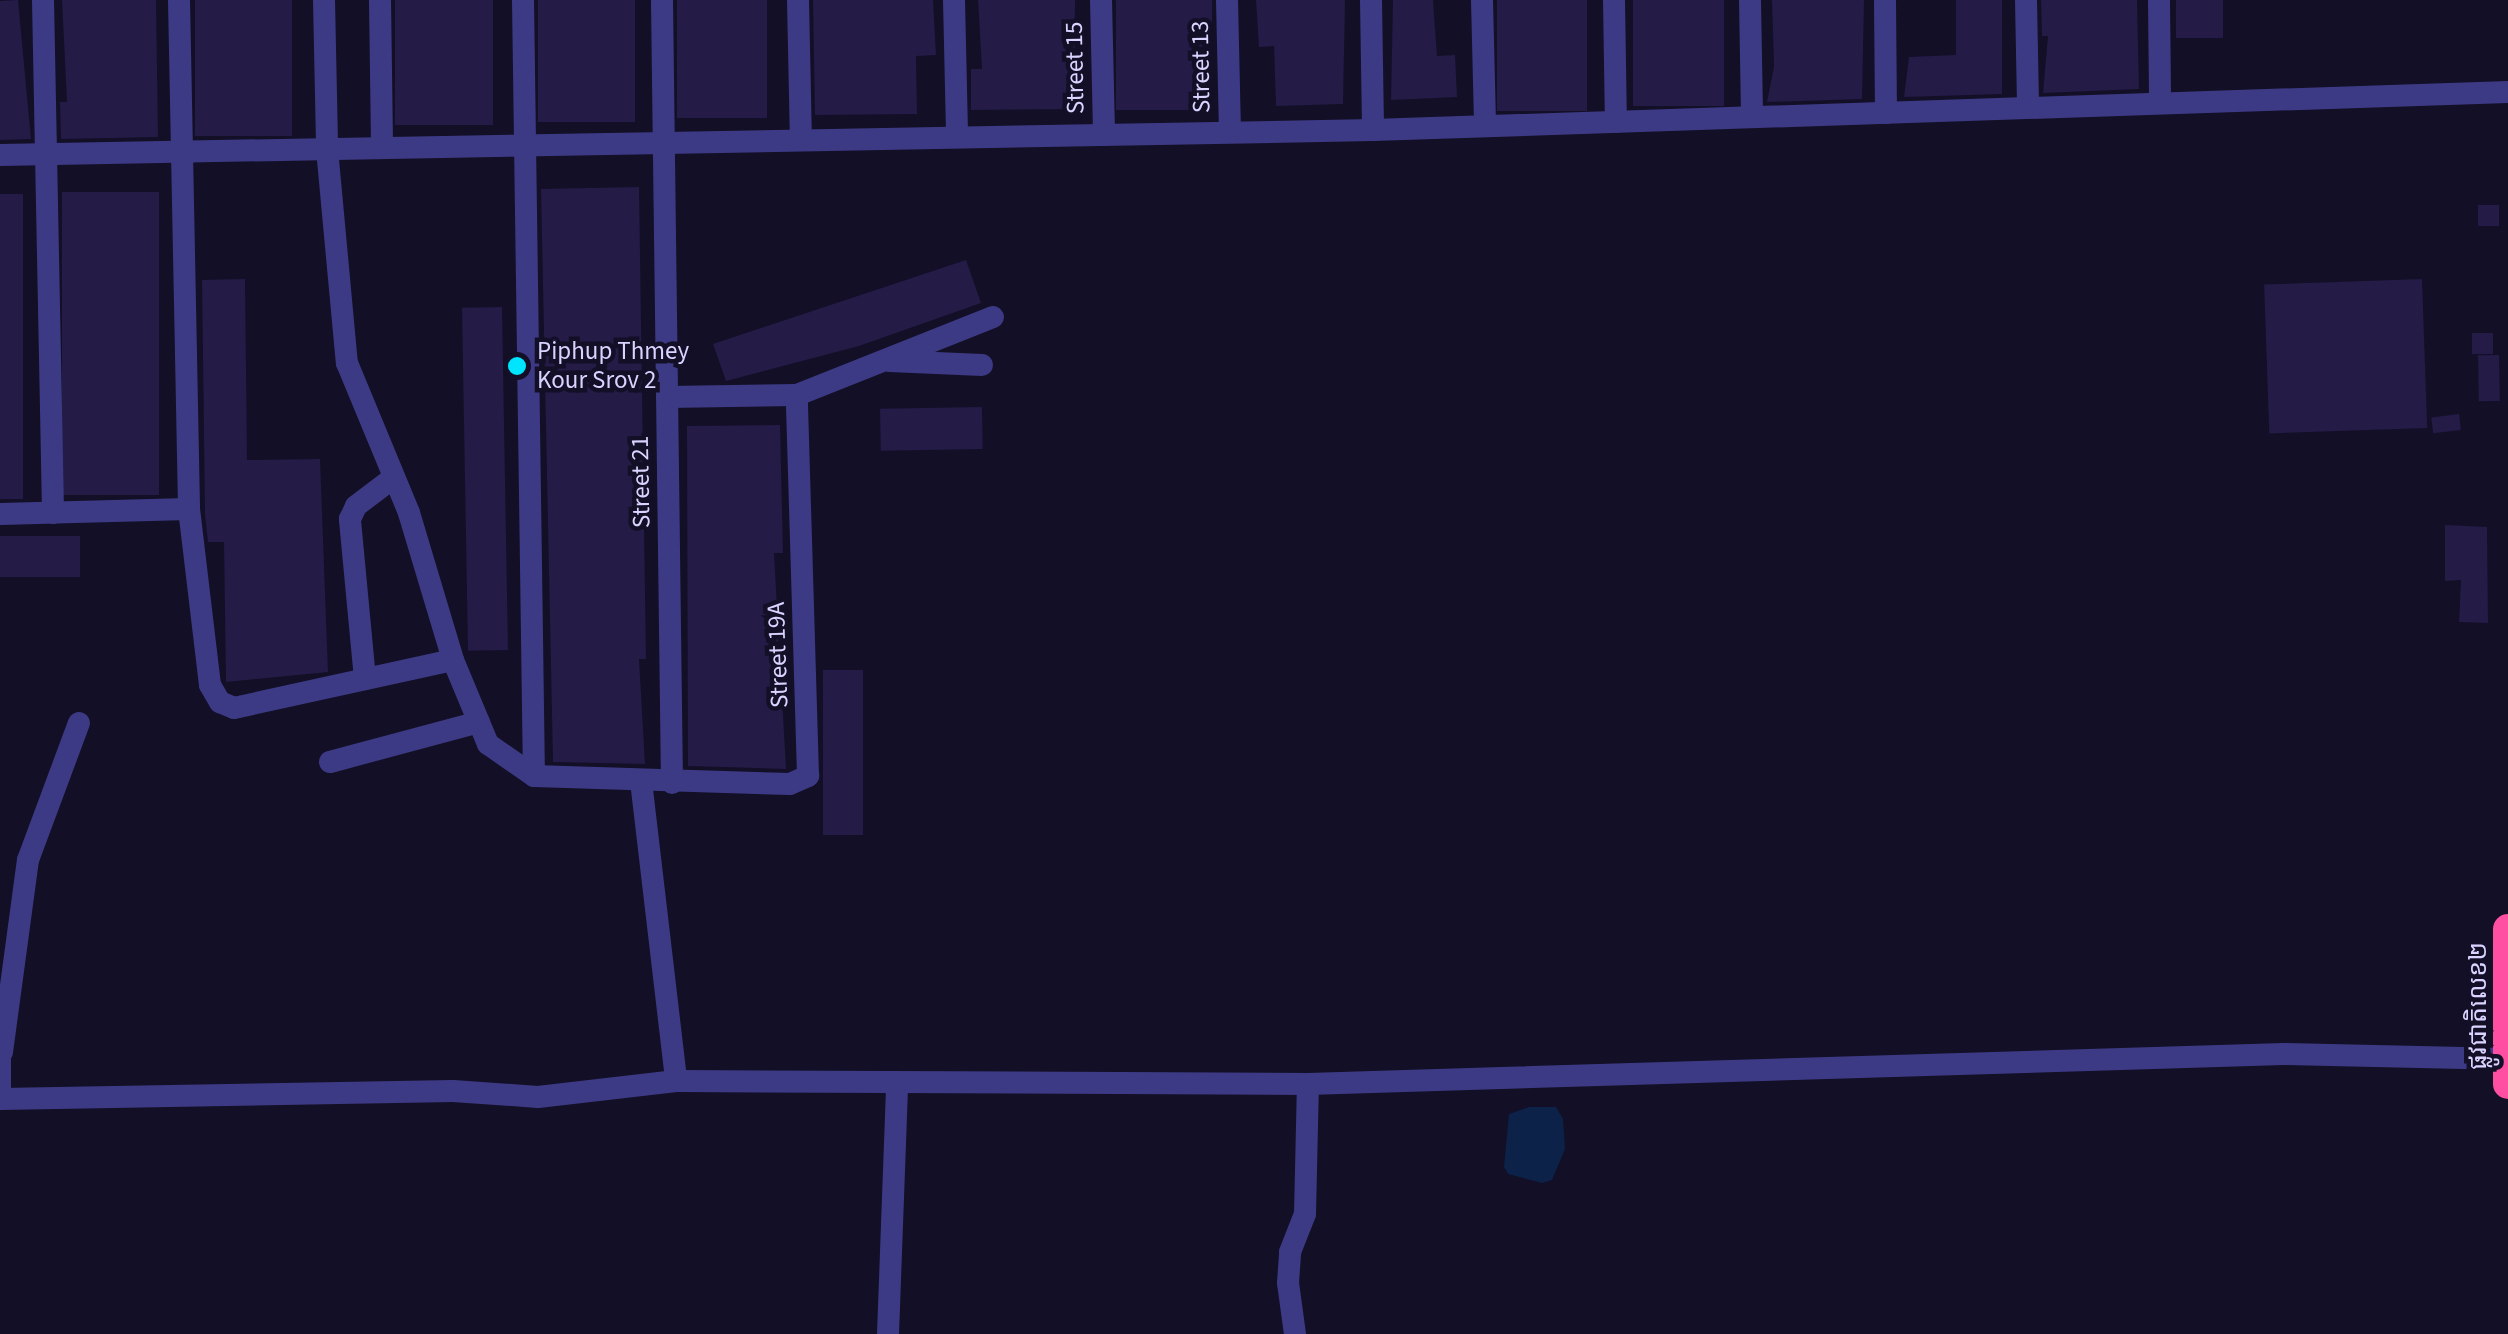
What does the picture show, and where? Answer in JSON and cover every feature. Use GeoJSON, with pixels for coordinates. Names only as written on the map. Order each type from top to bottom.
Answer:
{"type":"FeatureCollection","features":[{"type":"Feature","properties":{"kind":"highway","name":"ផ្លូវជាតិលេខ២"},"geometry":{"type":"LineString","coordinates":[[2507,1068],[2508,929]]}},
{"type":"Feature","properties":{"kind":"street"},"geometry":{"type":"LineString","coordinates":[[43,0],[53,513]]}},
{"type":"Feature","properties":{"kind":"street"},"geometry":{"type":"LineString","coordinates":[[180,0],[189,509],[210,685],[220,702],[234,708],[453,660]]}},
{"type":"Feature","properties":{"kind":"street"},"geometry":{"type":"LineString","coordinates":[[324,0],[326,149],[347,363],[393,478],[453,660],[488,744],[534,776],[672,782]]}},
{"type":"Feature","properties":{"kind":"street"},"geometry":{"type":"LineString","coordinates":[[380,0],[382,148]]}},
{"type":"Feature","properties":{"kind":"street"},"geometry":{"type":"LineString","coordinates":[[523,0],[534,776]]}},
{"type":"Feature","properties":{"kind":"street","name":"Street 21"},"geometry":{"type":"LineString","coordinates":[[662,0],[672,782]]}},
{"type":"Feature","properties":{"kind":"street"},"geometry":{"type":"LineString","coordinates":[[798,0],[801,140]]}},
{"type":"Feature","properties":{"kind":"street"},"geometry":{"type":"LineString","coordinates":[[954,0],[957,138]]}},
{"type":"Feature","properties":{"kind":"street","name":"Street 15"},"geometry":{"type":"LineString","coordinates":[[1100,0],[1104,134]]}},
{"type":"Feature","properties":{"kind":"street","name":"Street 13"},"geometry":{"type":"LineString","coordinates":[[1227,0],[1230,132]]}},
{"type":"Feature","properties":{"kind":"street"},"geometry":{"type":"LineString","coordinates":[[1371,0],[1373,130]]}},
{"type":"Feature","properties":{"kind":"street"},"geometry":{"type":"LineString","coordinates":[[1482,0],[1485,126]]}},
{"type":"Feature","properties":{"kind":"street"},"geometry":{"type":"LineString","coordinates":[[1614,0],[1616,122]]}},
{"type":"Feature","properties":{"kind":"street"},"geometry":{"type":"LineString","coordinates":[[1750,0],[1752,117]]}},
{"type":"Feature","properties":{"kind":"street"},"geometry":{"type":"LineString","coordinates":[[1885,0],[1886,112]]}},
{"type":"Feature","properties":{"kind":"street"},"geometry":{"type":"LineString","coordinates":[[2026,0],[2028,108]]}},
{"type":"Feature","properties":{"kind":"street"},"geometry":{"type":"LineString","coordinates":[[2158,0],[2160,104]]}},
{"type":"Feature","properties":{"kind":"street"},"geometry":{"type":"LineString","coordinates":[[0,155],[1373,130],[2508,92]]}},
{"type":"Feature","properties":{"kind":"street"},"geometry":{"type":"LineString","coordinates":[[668,397],[797,395],[993,317]]}},
{"type":"Feature","properties":{"kind":"street"},"geometry":{"type":"LineString","coordinates":[[881,361],[982,365]]}},
{"type":"Feature","properties":{"kind":"street","name":"Street 19A"},"geometry":{"type":"LineString","coordinates":[[672,782],[790,784],[808,776],[797,395]]}},
{"type":"Feature","properties":{"kind":"street"},"geometry":{"type":"LineString","coordinates":[[365,679],[350,520],[356,506],[393,478]]}},
{"type":"Feature","properties":{"kind":"street"},"geometry":{"type":"LineString","coordinates":[[0,514],[189,509]]}},
{"type":"Feature","properties":{"kind":"street"},"geometry":{"type":"LineString","coordinates":[[330,762],[479,722]]}},
{"type":"Feature","properties":{"kind":"street"},"geometry":{"type":"LineString","coordinates":[[79,723],[28,860],[1,1052],[0,1099],[454,1091],[538,1097],[676,1081],[897,1086],[1308,1084],[2284,1054],[2507,1068]]}},
{"type":"Feature","properties":{"kind":"street"},"geometry":{"type":"LineString","coordinates":[[642,781],[676,1081]]}},
{"type":"Feature","properties":{"kind":"street"},"geometry":{"type":"LineString","coordinates":[[1295,1334],[1288,1283],[1290,1252],[1305,1214],[1308,1084]]}},
{"type":"Feature","properties":{"kind":"street"},"geometry":{"type":"LineString","coordinates":[[888,1334],[897,1086]]}},
{"type":"Feature","properties":{"kind":"water"},"geometry":{"type":"Polygon","coordinates":[[[1529,1107],[1556,1107],[1563,1119],[1565,1149],[1552,1180],[1542,1183],[1508,1174],[1504,1167],[1509,1114],[1529,1107]]]}},
{"type":"Feature","properties":{"kind":"building"},"geometry":{"type":"Polygon","coordinates":[[[18,0],[31,139],[0,140],[0,1],[18,0]]]}},
{"type":"Feature","properties":{"kind":"building"},"geometry":{"type":"Polygon","coordinates":[[[62,0],[156,0],[158,137],[61,139],[60,102],[67,102],[62,0]]]}},
{"type":"Feature","properties":{"kind":"building"},"geometry":{"type":"Polygon","coordinates":[[[195,0],[292,0],[292,136],[195,136],[195,0]]]}},
{"type":"Feature","properties":{"kind":"building"},"geometry":{"type":"Polygon","coordinates":[[[395,0],[493,0],[493,125],[395,125],[395,0]]]}},
{"type":"Feature","properties":{"kind":"building"},"geometry":{"type":"Polygon","coordinates":[[[538,0],[635,0],[635,122],[538,122],[538,0]]]}},
{"type":"Feature","properties":{"kind":"building"},"geometry":{"type":"Polygon","coordinates":[[[677,0],[767,0],[767,118],[677,118],[677,0]]]}},
{"type":"Feature","properties":{"kind":"building"},"geometry":{"type":"Polygon","coordinates":[[[813,0],[933,0],[936,55],[916,56],[917,114],[815,115],[813,0]]]}},
{"type":"Feature","properties":{"kind":"building"},"geometry":{"type":"Polygon","coordinates":[[[978,0],[1075,0],[1074,109],[971,110],[971,69],[982,69],[978,0]]]}},
{"type":"Feature","properties":{"kind":"building"},"geometry":{"type":"Polygon","coordinates":[[[1116,0],[1212,0],[1212,110],[1116,110],[1116,0]]]}},
{"type":"Feature","properties":{"kind":"building"},"geometry":{"type":"Polygon","coordinates":[[[1256,0],[1345,0],[1343,104],[1276,106],[1274,46],[1259,47],[1256,0]]]}},
{"type":"Feature","properties":{"kind":"building"},"geometry":{"type":"Polygon","coordinates":[[[1393,0],[1433,0],[1437,56],[1455,55],[1457,97],[1391,100],[1393,0]]]}},
{"type":"Feature","properties":{"kind":"building"},"geometry":{"type":"Polygon","coordinates":[[[1497,0],[1587,0],[1587,111],[1497,111],[1497,0]]]}},
{"type":"Feature","properties":{"kind":"building"},"geometry":{"type":"Polygon","coordinates":[[[1633,0],[1724,0],[1724,106],[1633,106],[1633,0]]]}},
{"type":"Feature","properties":{"kind":"building"},"geometry":{"type":"Polygon","coordinates":[[[1772,0],[1864,0],[1862,99],[1767,102],[1774,67],[1772,0]]]}},
{"type":"Feature","properties":{"kind":"building"},"geometry":{"type":"Polygon","coordinates":[[[1956,0],[2002,0],[2002,94],[1904,97],[1909,57],[1956,55],[1956,0]]]}},
{"type":"Feature","properties":{"kind":"building"},"geometry":{"type":"Polygon","coordinates":[[[2041,0],[2137,0],[2139,89],[2043,93],[2048,36],[2042,36],[2041,0]]]}},
{"type":"Feature","properties":{"kind":"building"},"geometry":{"type":"Polygon","coordinates":[[[2176,0],[2223,0],[2223,38],[2176,38],[2176,0]]]}},
{"type":"Feature","properties":{"kind":"building"},"geometry":{"type":"Polygon","coordinates":[[[639,187],[646,659],[639,659],[645,764],[553,762],[541,189],[639,187]]]}},
{"type":"Feature","properties":{"kind":"building"},"geometry":{"type":"Polygon","coordinates":[[[62,192],[159,192],[159,495],[62,495],[62,192]]]}},
{"type":"Feature","properties":{"kind":"building"},"geometry":{"type":"Polygon","coordinates":[[[0,194],[23,194],[23,499],[0,499],[0,194]]]}},
{"type":"Feature","properties":{"kind":"building"},"geometry":{"type":"Polygon","coordinates":[[[2478,205],[2499,205],[2499,226],[2478,226],[2478,205]]]}},
{"type":"Feature","properties":{"kind":"building"},"geometry":{"type":"Polygon","coordinates":[[[966,260],[981,303],[859,346],[726,381],[713,344],[966,260]]]}},
{"type":"Feature","properties":{"kind":"building"},"geometry":{"type":"Polygon","coordinates":[[[245,279],[247,460],[320,459],[328,672],[226,682],[224,542],[208,542],[205,514],[202,280],[245,279]]]}},
{"type":"Feature","properties":{"kind":"building"},"geometry":{"type":"Polygon","coordinates":[[[2422,279],[2427,428],[2269,433],[2264,285],[2422,279]]]}},
{"type":"Feature","properties":{"kind":"building"},"geometry":{"type":"Polygon","coordinates":[[[502,307],[508,650],[468,651],[462,308],[502,307]]]}},
{"type":"Feature","properties":{"kind":"building"},"geometry":{"type":"Polygon","coordinates":[[[2472,333],[2493,333],[2493,354],[2472,354],[2472,333]]]}},
{"type":"Feature","properties":{"kind":"building"},"geometry":{"type":"Polygon","coordinates":[[[2478,355],[2499,355],[2500,401],[2479,401],[2478,355]]]}},
{"type":"Feature","properties":{"kind":"building"},"geometry":{"type":"Polygon","coordinates":[[[982,407],[983,449],[881,451],[880,409],[982,407]]]}},
{"type":"Feature","properties":{"kind":"building"},"geometry":{"type":"Polygon","coordinates":[[[2459,414],[2461,430],[2433,433],[2431,417],[2459,414]]]}},
{"type":"Feature","properties":{"kind":"building"},"geometry":{"type":"Polygon","coordinates":[[[780,425],[783,553],[774,553],[786,769],[688,766],[687,426],[780,425]]]}},
{"type":"Feature","properties":{"kind":"building"},"geometry":{"type":"Polygon","coordinates":[[[2445,525],[2487,527],[2488,623],[2459,622],[2461,580],[2445,581],[2445,525]]]}},
{"type":"Feature","properties":{"kind":"building"},"geometry":{"type":"Polygon","coordinates":[[[0,536],[80,536],[80,577],[0,577],[0,536]]]}},
{"type":"Feature","properties":{"kind":"building"},"geometry":{"type":"Polygon","coordinates":[[[823,670],[863,670],[863,835],[823,835],[823,670]]]}},
{"type":"Feature","properties":{"kind":"place","name":"Piphup Thmey Kour Srov 2"},"geometry":{"type":"Point","coordinates":[517,366]}}]}
